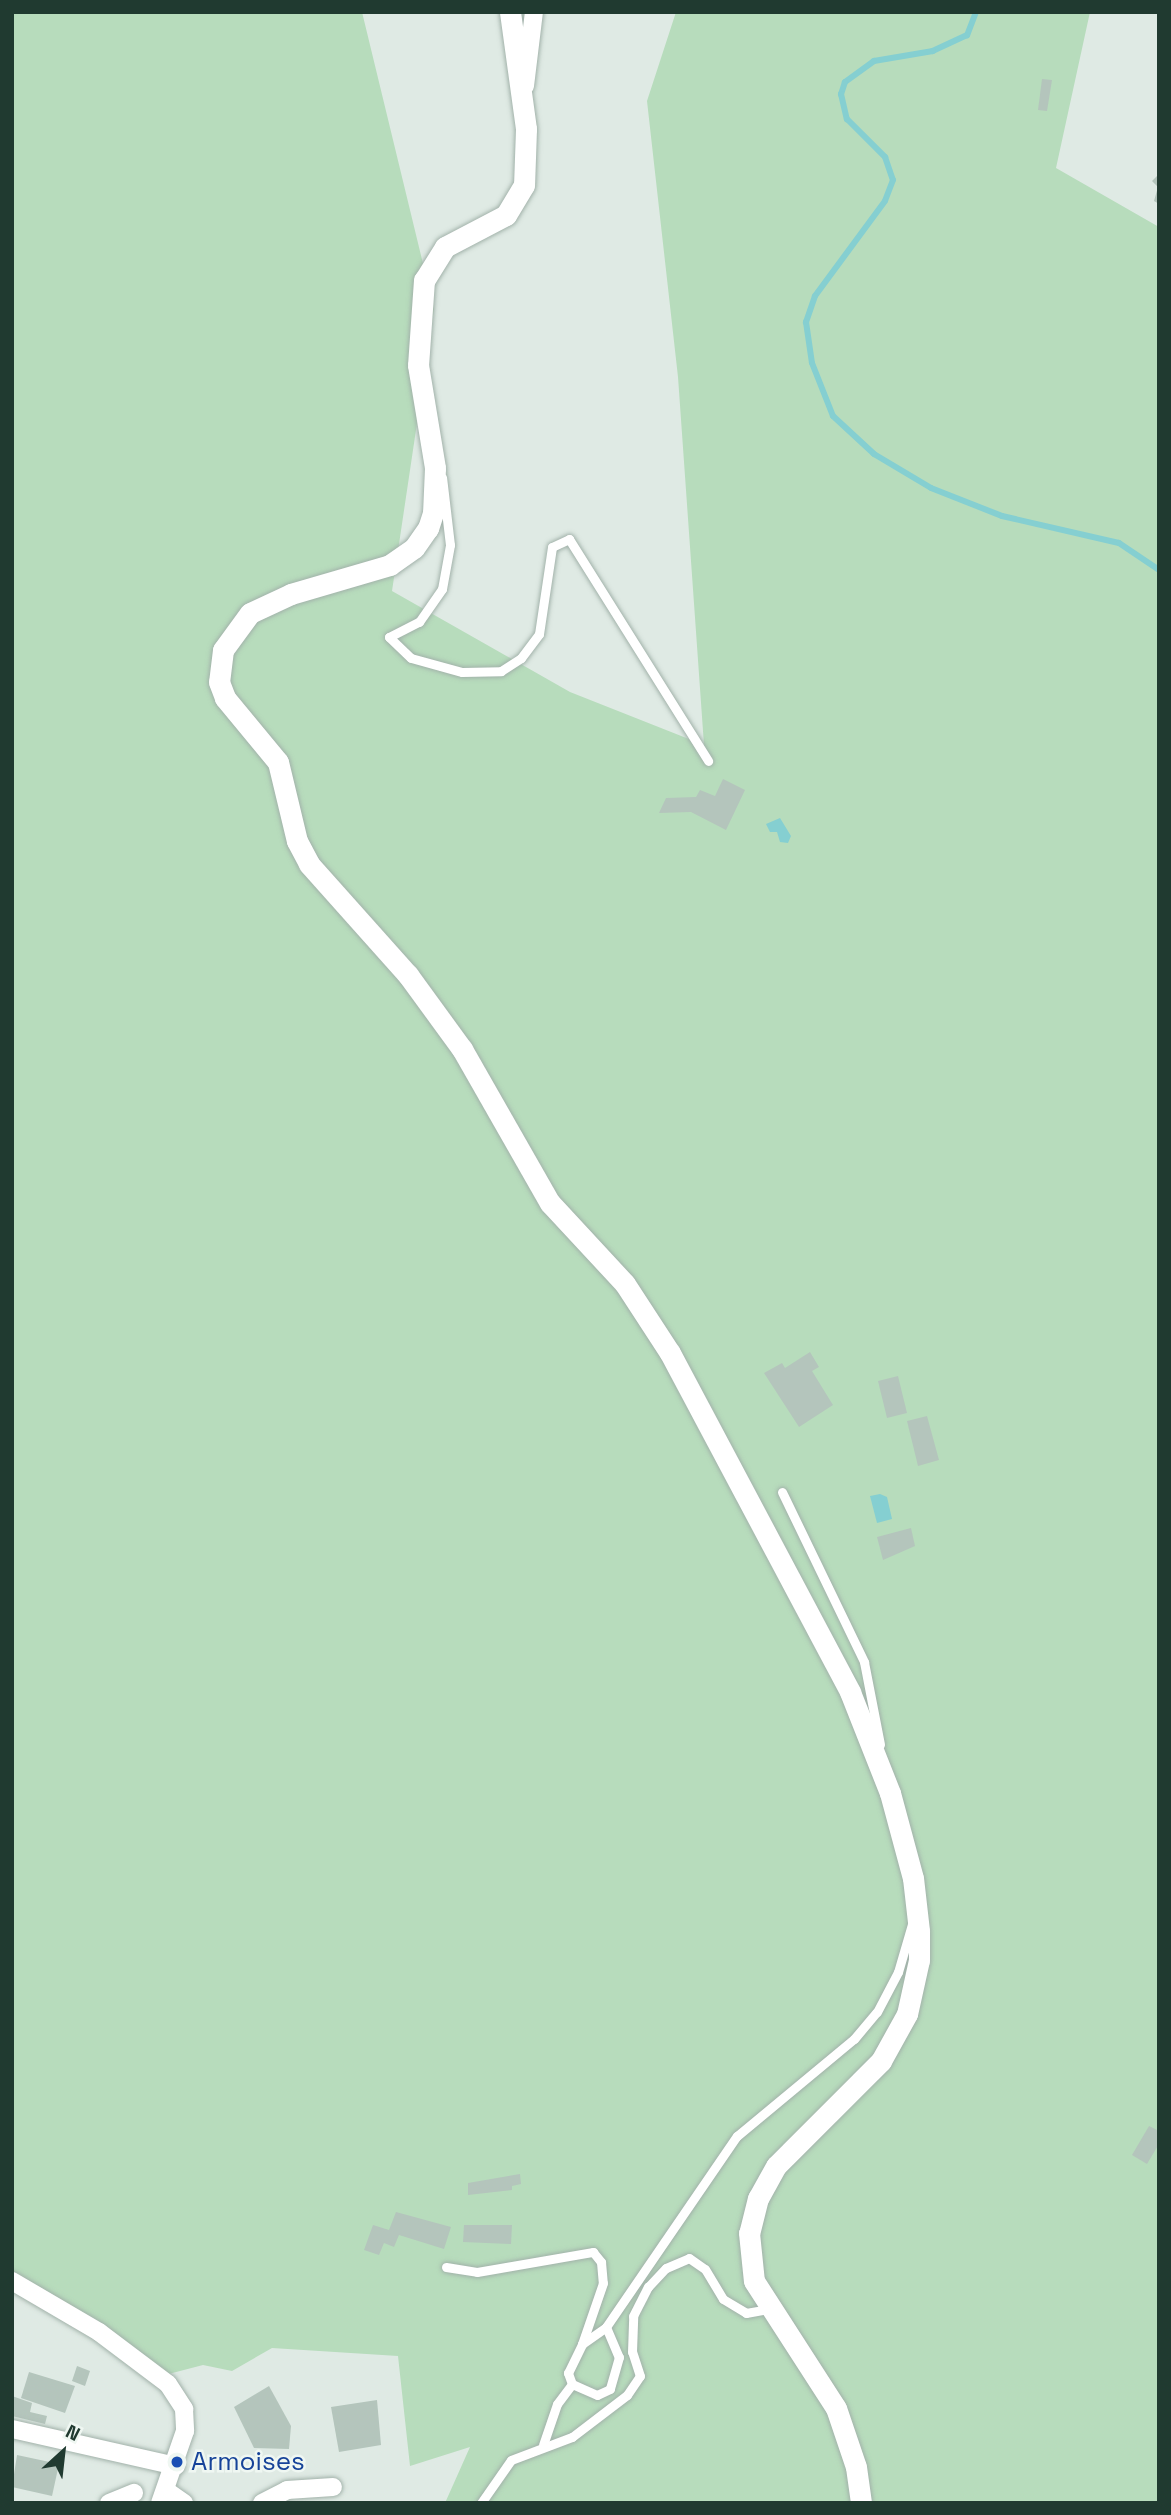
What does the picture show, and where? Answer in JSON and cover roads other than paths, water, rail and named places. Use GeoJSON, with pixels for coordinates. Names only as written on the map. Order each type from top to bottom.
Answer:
{"type":"FeatureCollection","features":[{"type":"Feature","properties":{"kind":"street"},"geometry":{"type":"LineString","coordinates":[[510,12],[528,154],[520,197],[506,215],[445,247],[424,280],[418,365],[431,426],[433,513],[414,548],[374,572],[291,594],[250,613],[223,650],[221,690],[278,762],[297,841],[309,864],[408,975],[462,1049],[550,1203],[625,1284],[670,1353],[850,1692],[890,1793],[916,1908],[915,1987],[895,2039],[864,2079],[775,2166],[758,2199],[748,2232],[748,2258],[768,2309],[818,2377],[836,2408],[856,2467],[861,2503]]}},
{"type":"Feature","properties":{"kind":"street"},"geometry":{"type":"LineString","coordinates":[[522,104],[534,12]]}},
{"type":"Feature","properties":{"kind":"street"},"geometry":{"type":"LineString","coordinates":[[12,2281],[99,2332],[168,2384],[184,2409],[185,2431],[164,2497],[184,2503]]}},
{"type":"Feature","properties":{"kind":"street"},"geometry":{"type":"LineString","coordinates":[[12,2429],[176,2466]]}},
{"type":"Feature","properties":{"kind":"street"},"geometry":{"type":"LineString","coordinates":[[262,2503],[287,2490],[333,2487]]}},
{"type":"Feature","properties":{"kind":"street"},"geometry":{"type":"LineString","coordinates":[[109,2503],[134,2493]]}},
{"type":"Feature","properties":{"kind":"lane"},"geometry":{"type":"LineString","coordinates":[[431,426],[445,490],[450,545],[442,589],[419,622],[389,637],[411,659],[462,672],[501,671],[521,659],[540,634],[552,547],[569,539],[708,761]]}},
{"type":"Feature","properties":{"kind":"lane"},"geometry":{"type":"LineString","coordinates":[[782,1492],[864,1662],[890,1793]]}},
{"type":"Feature","properties":{"kind":"lane"},"geometry":{"type":"LineString","coordinates":[[582,2344],[606,2327],[737,2136],[854,2039],[884,2003],[916,1908]]}},
{"type":"Feature","properties":{"kind":"lane"},"geometry":{"type":"LineString","coordinates":[[446,2267],[477,2272],[593,2252],[601,2262],[603,2283],[582,2344],[571,2363],[572,2384],[557,2404],[543,2445]]}},
{"type":"Feature","properties":{"kind":"lane"},"geometry":{"type":"LineString","coordinates":[[481,2503],[511,2460],[543,2445],[572,2437],[626,2395],[640,2375],[632,2352],[633,2316],[648,2287],[666,2267],[689,2258],[705,2269],[723,2299],[746,2313],[768,2309]]}},
{"type":"Feature","properties":{"kind":"lane"},"geometry":{"type":"LineString","coordinates":[[572,2384],[597,2395],[610,2389],[619,2357],[606,2327]]}},
{"type":"Feature","properties":{"kind":"water"},"geometry":{"type":"Polygon","coordinates":[[[780,818],[791,836],[788,843],[780,842],[777,832],[770,832],[766,824],[780,818]]]}},
{"type":"Feature","properties":{"kind":"water"},"geometry":{"type":"Polygon","coordinates":[[[880,1494],[887,1497],[892,1519],[877,1523],[870,1496],[880,1494]]]}},
{"type":"Feature","properties":{"kind":"waterway"},"geometry":{"type":"LineString","coordinates":[[976,12],[967,35],[933,51],[874,61],[845,82],[841,94],[847,119],[885,157],[893,180],[885,201],[815,296],[806,322],[812,363],[833,416],[874,454],[931,488],[1002,516],[1119,543],[1159,570]]}},
{"type":"Feature","properties":{"kind":"place","name":"Armoises"},"geometry":{"type":"Point","coordinates":[177,2462]}}]}
